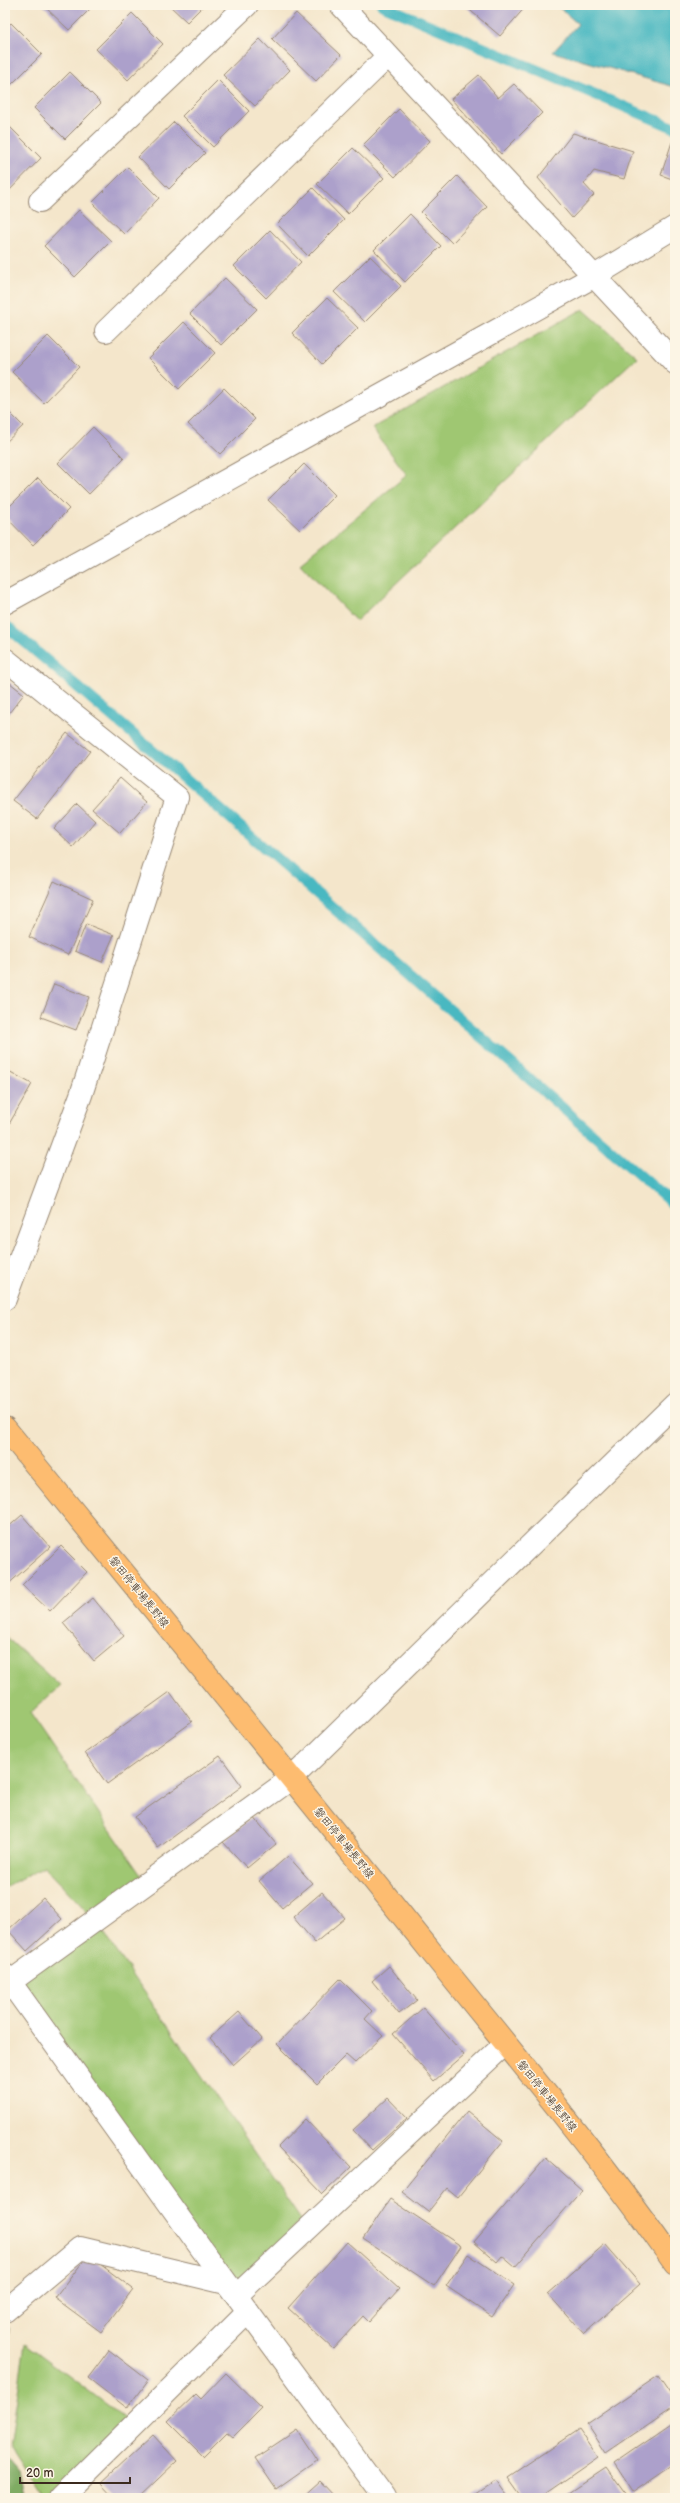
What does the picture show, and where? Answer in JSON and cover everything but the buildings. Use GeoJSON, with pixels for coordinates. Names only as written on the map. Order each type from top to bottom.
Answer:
{"type":"FeatureCollection","features":[{"type":"Feature","properties":{"kind":"main road","name":"磐田停車場長野線"},"geometry":{"type":"LineString","coordinates":[[5,1428],[292,1778],[643,2219],[675,2264]]}},
{"type":"Feature","properties":{"kind":"street"},"geometry":{"type":"LineString","coordinates":[[40,202],[247,5]]}},
{"type":"Feature","properties":{"kind":"street"},"geometry":{"type":"LineString","coordinates":[[341,5],[593,277],[675,363]]}},
{"type":"Feature","properties":{"kind":"street"},"geometry":{"type":"LineString","coordinates":[[106,331],[388,56]]}},
{"type":"Feature","properties":{"kind":"street"},"geometry":{"type":"LineString","coordinates":[[6,600],[593,277],[675,227]]}},
{"type":"Feature","properties":{"kind":"street"},"geometry":{"type":"LineString","coordinates":[[5,659],[177,797],[81,1095],[5,1299]]}},
{"type":"Feature","properties":{"kind":"street"},"geometry":{"type":"LineString","coordinates":[[385,2498],[237,2297],[7,1978],[292,1778],[675,1404]]}},
{"type":"Feature","properties":{"kind":"street"},"geometry":{"type":"LineString","coordinates":[[60,2498],[237,2297],[505,2044]]}},
{"type":"Feature","properties":{"kind":"street"},"geometry":{"type":"LineString","coordinates":[[5,2311],[80,2248],[237,2297]]}},
{"type":"Feature","properties":{"kind":"green space"},"geometry":{"type":"Polygon","coordinates":[[[583,309],[637,357],[356,621],[300,563],[407,475],[372,428],[583,309]]]}},
{"type":"Feature","properties":{"kind":"green space"},"geometry":{"type":"Polygon","coordinates":[[[5,1636],[60,1686],[30,1713],[147,1883],[95,1920],[44,1866],[5,1887],[5,1636]]]}},
{"type":"Feature","properties":{"kind":"green space"},"geometry":{"type":"Polygon","coordinates":[[[95,1920],[301,2220],[236,2296],[10,1982],[95,1920]]]}},
{"type":"Feature","properties":{"kind":"green space"},"geometry":{"type":"Polygon","coordinates":[[[5,2326],[9,2328],[5,2379],[5,2326]]]}},
{"type":"Feature","properties":{"kind":"green space"},"geometry":{"type":"Polygon","coordinates":[[[25,2343],[134,2425],[60,2498],[43,2498],[10,2447],[25,2343]]]}},
{"type":"Feature","properties":{"kind":"green space"},"geometry":{"type":"Polygon","coordinates":[[[5,2456],[19,2472],[25,2498],[5,2498],[5,2456]]]}},
{"type":"Feature","properties":{"kind":"water"},"geometry":{"type":"Polygon","coordinates":[[[556,5],[675,5],[675,87],[553,52],[578,24],[556,5]]]}},
{"type":"Feature","properties":{"kind":"waterway"},"geometry":{"type":"LineString","coordinates":[[382,5],[675,128]]}},
{"type":"Feature","properties":{"kind":"waterway"},"geometry":{"type":"LineString","coordinates":[[5,625],[175,770],[675,1206]]}}]}
